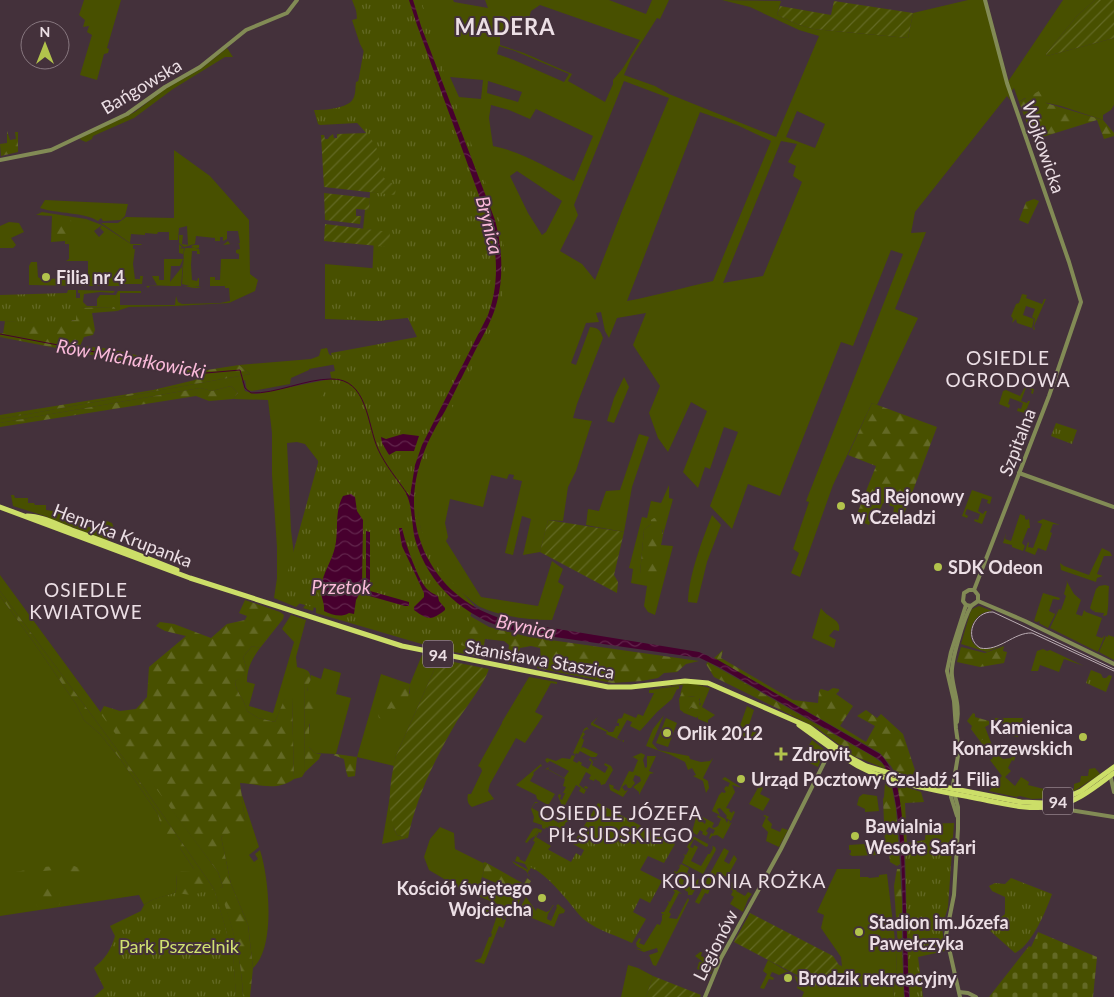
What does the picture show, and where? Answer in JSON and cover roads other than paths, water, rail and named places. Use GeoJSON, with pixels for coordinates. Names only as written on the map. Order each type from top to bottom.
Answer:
{"type":"FeatureCollection","features":[{"type":"Feature","properties":{"kind":"main road","name":"Henryka Krupanka"},"geometry":{"type":"LineString","coordinates":[[0,507],[24,516],[33,516],[151,559],[211,585],[287,610]]}},
{"type":"Feature","properties":{"kind":"main road","name":"Stanisława Staszica"},"geometry":{"type":"LineString","coordinates":[[287,610],[413,649],[608,688],[702,681],[720,687],[786,717],[832,746],[857,766],[900,779],[952,791],[1021,802],[1044,803],[1061,800],[1076,794],[1112,772]]}},
{"type":"Feature","properties":{"kind":"main road","name":"Stanisława Staszica"},"geometry":{"type":"LineString","coordinates":[[952,791],[963,796],[1035,808],[1056,806],[1084,794],[1112,772]]}},
{"type":"Feature","properties":{"kind":"street","name":"Bańgowska"},"geometry":{"type":"LineString","coordinates":[[0,160],[51,150],[127,114],[165,87],[200,66],[246,30],[287,13],[297,0]]}},
{"type":"Feature","properties":{"kind":"street","name":"Wojkowicka"},"geometry":{"type":"LineString","coordinates":[[985,0],[1007,83],[1081,302]]}},
{"type":"Feature","properties":{"kind":"street","name":"Szpitalna"},"geometry":{"type":"LineString","coordinates":[[974,590],[1049,396],[1081,302]]}},
{"type":"Feature","properties":{"kind":"street"},"geometry":{"type":"LineString","coordinates":[[1019,473],[1114,507]]}},
{"type":"Feature","properties":{"kind":"street"},"geometry":{"type":"LineString","coordinates":[[971,606],[966,605],[963,601],[963,595],[968,590],[974,590],[978,595],[978,601]]}},
{"type":"Feature","properties":{"kind":"street"},"geometry":{"type":"LineString","coordinates":[[958,816],[951,797],[959,754],[952,668],[965,621],[971,606],[978,601]]}},
{"type":"Feature","properties":{"kind":"street"},"geometry":{"type":"LineString","coordinates":[[978,601],[1025,621],[1114,664]]}},
{"type":"Feature","properties":{"kind":"street"},"geometry":{"type":"LineString","coordinates":[[956,702],[948,681],[947,667],[966,605]]}},
{"type":"Feature","properties":{"kind":"street","name":"Legionów"},"geometry":{"type":"LineString","coordinates":[[705,997],[721,958],[782,849],[832,746]]}},
{"type":"Feature","properties":{"kind":"street"},"geometry":{"type":"LineString","coordinates":[[1112,772],[1114,792]]}},
{"type":"Feature","properties":{"kind":"street"},"geometry":{"type":"LineString","coordinates":[[952,791],[958,807],[958,816],[952,906],[947,927],[947,942],[960,995],[969,993],[976,997]]}},
{"type":"Feature","properties":{"kind":"street"},"geometry":{"type":"LineString","coordinates":[[958,807],[963,796]]}},
{"type":"Feature","properties":{"kind":"street"},"geometry":{"type":"LineString","coordinates":[[1056,806],[1057,808],[1114,817]]}},
{"type":"Feature","properties":{"kind":"water","name":"Brynica"},"geometry":{"type":"Polygon","coordinates":[[[409,0],[413,0],[421,26],[495,220],[501,261],[501,282],[493,314],[430,438],[419,469],[414,497],[414,511],[419,538],[424,551],[438,575],[447,585],[478,609],[515,622],[699,652],[718,660],[880,754],[888,763],[897,786],[905,848],[908,848],[904,852],[909,997],[905,997],[900,835],[896,803],[889,777],[880,760],[719,667],[700,658],[520,632],[502,627],[469,611],[454,600],[441,588],[430,573],[415,539],[410,503],[406,494],[410,496],[415,465],[422,445],[488,315],[496,281],[496,257],[489,223],[409,0]]]}},
{"type":"Feature","properties":{"kind":"water"},"geometry":{"type":"Polygon","coordinates":[[[403,434],[419,436],[414,451],[396,451],[389,455],[382,443],[381,437],[386,439],[403,434]]]}},
{"type":"Feature","properties":{"kind":"water","name":"Przetok"},"geometry":{"type":"Polygon","coordinates":[[[351,494],[355,497],[357,511],[363,520],[362,589],[356,600],[354,614],[336,615],[324,611],[321,588],[335,547],[340,502],[343,496],[351,494]]]}},
{"type":"Feature","properties":{"kind":"water"},"geometry":{"type":"Polygon","coordinates":[[[399,528],[402,528],[416,570],[424,585],[430,592],[438,596],[439,601],[445,608],[436,616],[429,618],[414,610],[414,607],[424,597],[424,593],[402,546],[399,528]]]}},
{"type":"Feature","properties":{"kind":"water"},"geometry":{"type":"Polygon","coordinates":[[[366,531],[370,532],[370,591],[409,602],[409,606],[366,595],[366,531]]]}},
{"type":"Feature","properties":{"kind":"waterway","name":"Rów Michałkowicki"},"geometry":{"type":"LineString","coordinates":[[0,334],[206,373],[240,370],[245,388],[251,393],[261,393],[311,381],[331,379],[343,381],[352,386],[359,394],[378,449],[408,495]]}},
{"type":"Feature","properties":{"kind":"tram line"},"geometry":{"type":"LineString","coordinates":[[1114,669],[993,612],[981,616],[973,626],[972,638],[980,648],[994,647],[1019,635],[1032,633],[1114,671]]}},
{"type":"Feature","properties":{"kind":"place","name":"Filia nr 4"},"geometry":{"type":"Point","coordinates":[46,277]}},
{"type":"Feature","properties":{"kind":"place","name":"Sąd Rejonowy w Czeladzi"},"geometry":{"type":"Point","coordinates":[841,506]}},
{"type":"Feature","properties":{"kind":"place","name":"SDK Odeon"},"geometry":{"type":"Point","coordinates":[938,567]}},
{"type":"Feature","properties":{"kind":"place","name":"Orlik 2012"},"geometry":{"type":"Point","coordinates":[667,733]}},
{"type":"Feature","properties":{"kind":"place","name":"Kamienica Konarzewskich"},"geometry":{"type":"Point","coordinates":[1083,737]}},
{"type":"Feature","properties":{"kind":"place","name":"Zdrovit"},"geometry":{"type":"Point","coordinates":[781,754]}},
{"type":"Feature","properties":{"kind":"place","name":"Urząd Pocztowy Czeladź 1 Filia"},"geometry":{"type":"Point","coordinates":[741,779]}},
{"type":"Feature","properties":{"kind":"place","name":"Bawialnia Wesołe Safari"},"geometry":{"type":"Point","coordinates":[855,836]}},
{"type":"Feature","properties":{"kind":"place","name":"Kościół świętego Wojciecha"},"geometry":{"type":"Point","coordinates":[542,898]}},
{"type":"Feature","properties":{"kind":"place","name":"Stadion im.Józefa Pawełczyka"},"geometry":{"type":"Point","coordinates":[859,932]}},
{"type":"Feature","properties":{"kind":"place","name":"Brodzik rekreacyjny"},"geometry":{"type":"Point","coordinates":[788,978]}},
{"type":"Feature","properties":{"kind":"district","name":"MADERA"},"geometry":{"type":"Point","coordinates":[505,26]}},
{"type":"Feature","properties":{"kind":"district","name":"OSIEDLE OGRODOWA"},"geometry":{"type":"Point","coordinates":[1008,368]}},
{"type":"Feature","properties":{"kind":"district","name":"OSIEDLE KWIATOWE"},"geometry":{"type":"Point","coordinates":[86,600]}},
{"type":"Feature","properties":{"kind":"district","name":"OSIEDLE JÓZEFA PIŁSUDSKIEGO"},"geometry":{"type":"Point","coordinates":[621,823]}},
{"type":"Feature","properties":{"kind":"district","name":"KOLONIA ROŻKA"},"geometry":{"type":"Point","coordinates":[744,880]}},
{"type":"Feature","properties":{"kind":"park label","name":"Park Pszczelnik"},"geometry":{"type":"Point","coordinates":[179,946]}}]}
